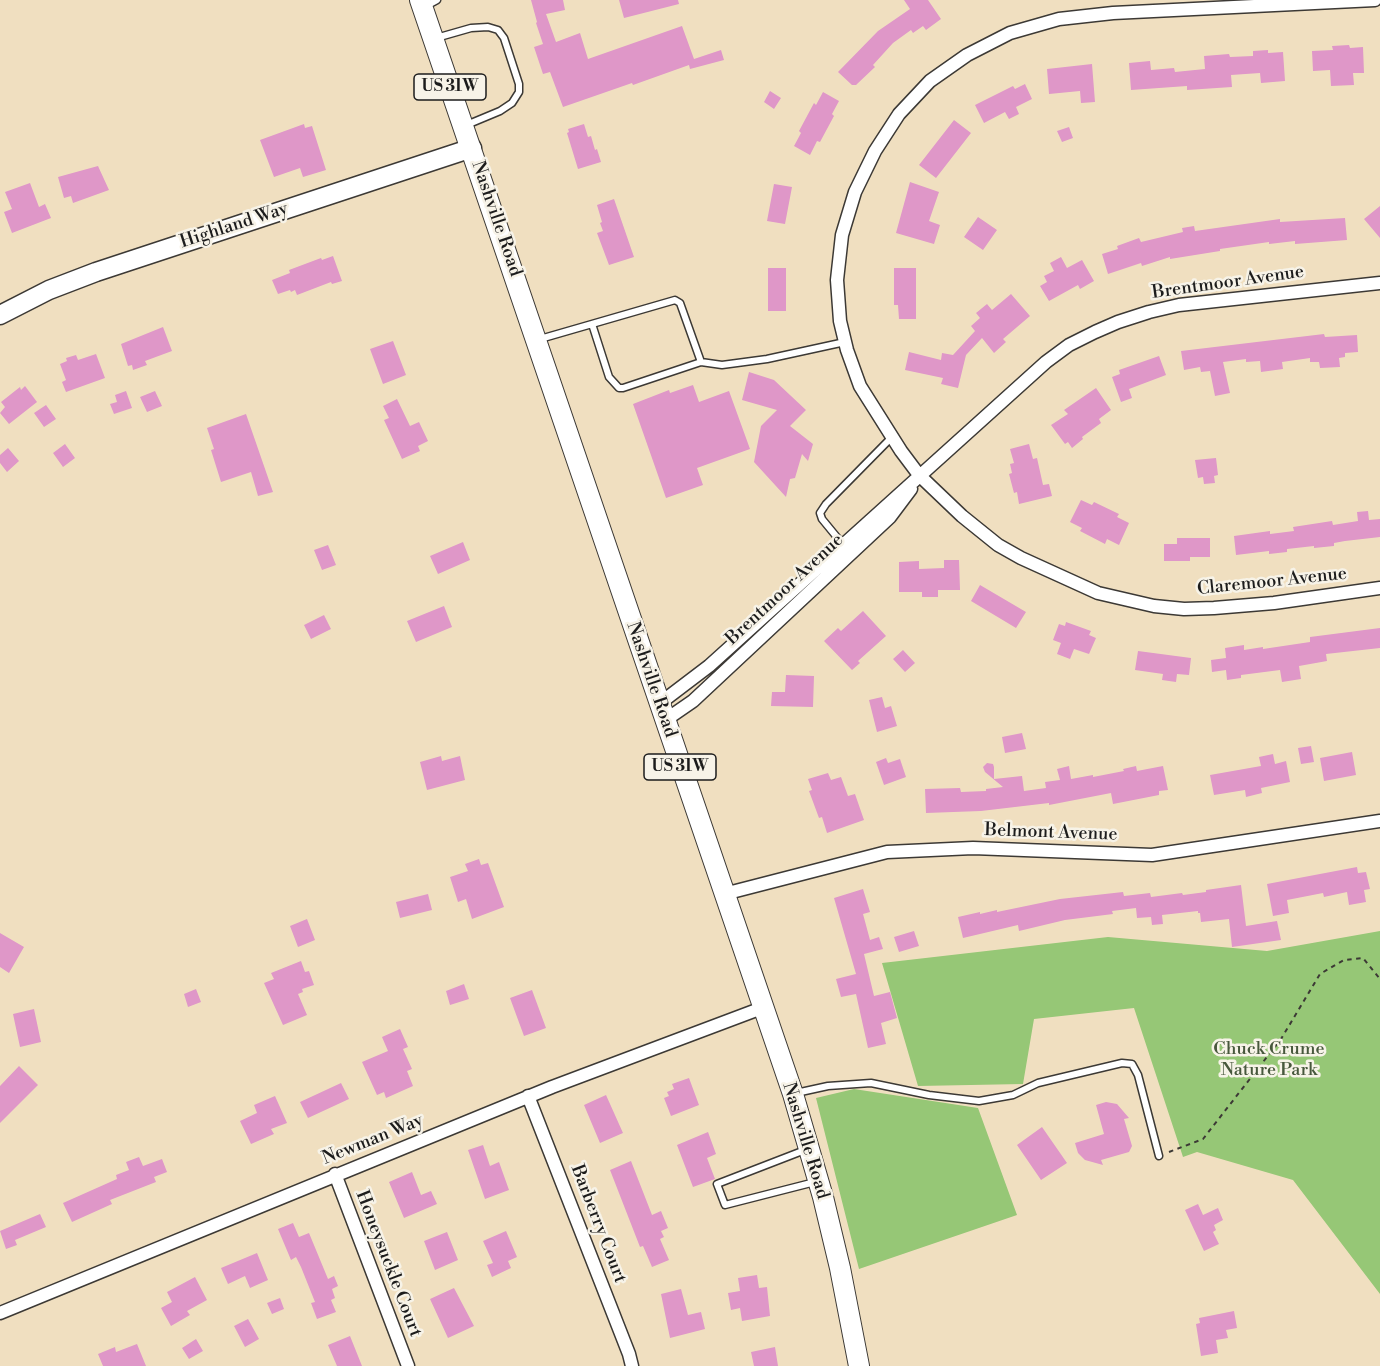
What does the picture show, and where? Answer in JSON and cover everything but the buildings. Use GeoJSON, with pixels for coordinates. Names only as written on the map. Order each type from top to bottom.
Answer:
{"type":"FeatureCollection","features":[{"type":"Feature","properties":{"kind":"main road","name":"Nashville Road"},"geometry":{"type":"LineString","coordinates":[[426,2],[433,39],[793,1094],[840,1268],[859,1366]]}},
{"type":"Feature","properties":{"kind":"street","name":"Claremoor Avenue"},"geometry":{"type":"LineString","coordinates":[[1375,0],[1113,13],[1059,19],[1010,33],[968,55],[930,81],[899,114],[874,151],[855,192],[842,235],[837,280],[840,321],[860,386],[892,437],[919,475],[962,516],[1006,549],[1070,582],[1098,593],[1154,606],[1214,609],[1284,602],[1380,588]]}},
{"type":"Feature","properties":{"kind":"street","name":"Highland Way"},"geometry":{"type":"LineString","coordinates":[[0,315],[49,290],[96,272],[472,148]]}},
{"type":"Feature","properties":{"kind":"street","name":"Brentmoor Avenue"},"geometry":{"type":"LineString","coordinates":[[661,712],[693,701],[919,475],[1046,362],[1095,332],[1149,312],[1179,305],[1380,283]]}},
{"type":"Feature","properties":{"kind":"street","name":"Brentmoor Avenue"},"geometry":{"type":"LineString","coordinates":[[661,712],[710,666],[847,549]]}},
{"type":"Feature","properties":{"kind":"street","name":"Belmont Avenue"},"geometry":{"type":"LineString","coordinates":[[724,894],[887,852],[973,848],[1152,855],[1380,821]]}},
{"type":"Feature","properties":{"kind":"street","name":"Newman Way"},"geometry":{"type":"LineString","coordinates":[[0,1313],[528,1096],[762,1008]]}},
{"type":"Feature","properties":{"kind":"street","name":"Barberry Court"},"geometry":{"type":"LineString","coordinates":[[528,1096],[632,1366]]}},
{"type":"Feature","properties":{"kind":"street","name":"Honeysuckle Court"},"geometry":{"type":"LineString","coordinates":[[335,1174],[408,1366]]}},
{"type":"Feature","properties":{"kind":"lane"},"geometry":{"type":"LineString","coordinates":[[433,39],[471,28],[488,27],[498,30],[504,38],[519,84],[519,92],[512,103],[500,111],[464,126]]}},
{"type":"Feature","properties":{"kind":"lane"},"geometry":{"type":"LineString","coordinates":[[536,340],[675,300],[680,303],[701,362]]}},
{"type":"Feature","properties":{"kind":"lane"},"geometry":{"type":"LineString","coordinates":[[592,324],[609,377],[619,388],[701,362],[722,365],[767,359],[845,342]]}},
{"type":"Feature","properties":{"kind":"lane"},"geometry":{"type":"LineString","coordinates":[[847,549],[822,519],[820,513],[826,504],[892,437]]}},
{"type":"Feature","properties":{"kind":"lane"},"geometry":{"type":"LineString","coordinates":[[793,1094],[828,1086],[871,1083],[929,1095],[978,1101],[1013,1095],[1038,1083],[1122,1063],[1132,1064],[1138,1075],[1159,1156]]}},
{"type":"Feature","properties":{"kind":"lane"},"geometry":{"type":"LineString","coordinates":[[809,1149],[717,1184],[725,1205],[818,1181]]}},
{"type":"Feature","properties":{"kind":"path"},"geometry":{"type":"LineString","coordinates":[[1159,1156],[1203,1139],[1281,1039],[1320,974],[1344,960],[1363,958],[1380,979]]}},
{"type":"Feature","properties":{"kind":"green space","name":"Chuck Crume Nature Park"},"geometry":{"type":"Polygon","coordinates":[[[1380,931],[1380,1294],[1293,1180],[1197,1152],[1183,1157],[1134,1008],[1034,1019],[1023,1084],[918,1086],[882,963],[1108,937],[1267,951],[1380,931]]]}},
{"type":"Feature","properties":{"kind":"green space"},"geometry":{"type":"Polygon","coordinates":[[[854,1089],[978,1108],[1017,1215],[859,1269],[816,1098],[854,1089]]]}}]}
